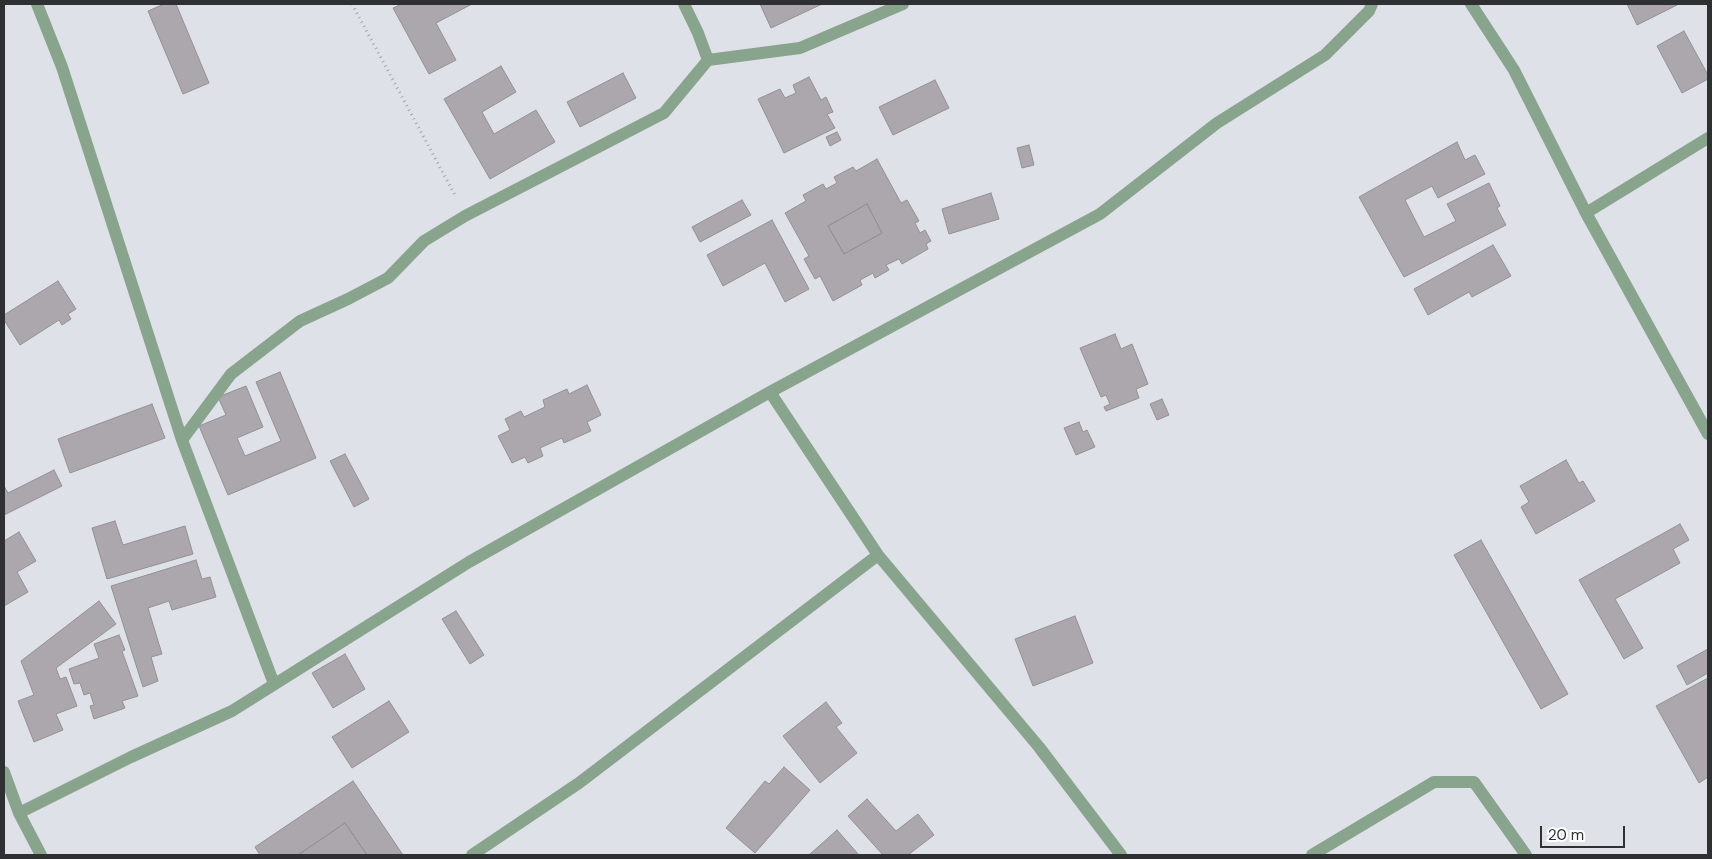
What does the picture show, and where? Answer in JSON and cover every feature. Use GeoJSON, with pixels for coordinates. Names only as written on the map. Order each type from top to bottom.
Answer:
{"type":"FeatureCollection","features":[{"type":"Feature","properties":{"kind":"street"},"geometry":{"type":"LineString","coordinates":[[37,4],[62,67],[182,440],[274,684]]}},
{"type":"Feature","properties":{"kind":"street"},"geometry":{"type":"LineString","coordinates":[[684,4],[708,60]]}},
{"type":"Feature","properties":{"kind":"street"},"geometry":{"type":"LineString","coordinates":[[182,440],[231,374],[300,321],[388,278],[424,241],[465,216],[664,113],[708,60],[800,48],[903,4]]}},
{"type":"Feature","properties":{"kind":"street"},"geometry":{"type":"LineString","coordinates":[[19,813],[131,757],[232,711],[469,562],[770,392],[1100,214],[1217,123],[1325,55],[1369,11],[1372,4]]}},
{"type":"Feature","properties":{"kind":"street"},"geometry":{"type":"LineString","coordinates":[[1470,4],[1514,70],[1586,213],[1708,434]]}},
{"type":"Feature","properties":{"kind":"street"},"geometry":{"type":"LineString","coordinates":[[1586,213],[1708,138]]}},
{"type":"Feature","properties":{"kind":"street"},"geometry":{"type":"LineString","coordinates":[[770,392],[878,555],[1039,747],[1121,855]]}},
{"type":"Feature","properties":{"kind":"street"},"geometry":{"type":"LineString","coordinates":[[472,855],[579,783],[878,555]]}},
{"type":"Feature","properties":{"kind":"street"},"geometry":{"type":"LineString","coordinates":[[4,772],[19,813],[41,855]]}},
{"type":"Feature","properties":{"kind":"street"},"geometry":{"type":"LineString","coordinates":[[1312,855],[1434,782],[1474,782],[1526,855]]}},
{"type":"Feature","properties":{"kind":"path"},"geometry":{"type":"LineString","coordinates":[[352,4],[465,216]]}},
{"type":"Feature","properties":{"kind":"building"},"geometry":{"type":"Polygon","coordinates":[[[164,4],[176,4],[209,83],[183,94],[148,11],[164,4]]]}},
{"type":"Feature","properties":{"kind":"building"},"geometry":{"type":"Polygon","coordinates":[[[402,4],[472,4],[436,23],[456,60],[429,74],[393,8],[402,4]]]}},
{"type":"Feature","properties":{"kind":"building"},"geometry":{"type":"Polygon","coordinates":[[[760,4],[822,4],[771,28],[760,4]]]}},
{"type":"Feature","properties":{"kind":"building"},"geometry":{"type":"Polygon","coordinates":[[[1627,4],[1679,4],[1637,25],[1627,4]]]}},
{"type":"Feature","properties":{"kind":"building"},"geometry":{"type":"Polygon","coordinates":[[[1684,31],[1708,75],[1708,79],[1682,93],[1657,46],[1684,31]]]}},
{"type":"Feature","properties":{"kind":"building"},"geometry":{"type":"Polygon","coordinates":[[[501,66],[516,92],[482,112],[494,134],[536,110],[555,142],[490,179],[444,99],[501,66]]]}},
{"type":"Feature","properties":{"kind":"building"},"geometry":{"type":"Polygon","coordinates":[[[623,73],[636,98],[580,127],[567,102],[623,73]]]}},
{"type":"Feature","properties":{"kind":"building"},"geometry":{"type":"Polygon","coordinates":[[[809,77],[821,100],[826,97],[833,112],[827,114],[835,128],[784,153],[758,99],[780,89],[785,98],[796,93],[793,85],[809,77]]]}},
{"type":"Feature","properties":{"kind":"building"},"geometry":{"type":"Polygon","coordinates":[[[935,80],[949,108],[893,135],[879,107],[935,80]]]}},
{"type":"Feature","properties":{"kind":"building"},"geometry":{"type":"Polygon","coordinates":[[[837,132],[841,140],[830,146],[826,137],[837,132]]]}},
{"type":"Feature","properties":{"kind":"building"},"geometry":{"type":"Polygon","coordinates":[[[1457,142],[1465,160],[1475,155],[1485,174],[1438,198],[1432,186],[1405,200],[1424,237],[1456,221],[1447,204],[1489,183],[1500,206],[1497,208],[1506,225],[1404,277],[1359,197],[1457,142]]]}},
{"type":"Feature","properties":{"kind":"building"},"geometry":{"type":"Polygon","coordinates":[[[1029,145],[1034,165],[1022,168],[1017,148],[1029,145]]]}},
{"type":"Feature","properties":{"kind":"building"},"geometry":{"type":"Polygon","coordinates":[[[877,159],[901,203],[907,200],[919,221],[915,223],[920,233],[925,230],[931,241],[926,244],[928,249],[902,264],[899,259],[886,265],[889,270],[875,278],[873,273],[860,280],[862,285],[833,301],[820,276],[815,279],[804,259],[809,256],[785,213],[806,201],[803,195],[823,184],[826,189],[837,183],[834,177],[853,167],[856,171],[877,159]],[[867,204],[828,226],[844,254],[882,233],[867,204]]]}},
{"type":"Feature","properties":{"kind":"building"},"geometry":{"type":"Polygon","coordinates":[[[991,193],[999,219],[949,234],[942,209],[991,193]]]}},
{"type":"Feature","properties":{"kind":"building"},"geometry":{"type":"Polygon","coordinates":[[[742,200],[751,215],[700,242],[692,227],[742,200]]]}},
{"type":"Feature","properties":{"kind":"building"},"geometry":{"type":"Polygon","coordinates":[[[867,204],[882,233],[844,254],[828,226],[867,204]]]}},
{"type":"Feature","properties":{"kind":"building"},"geometry":{"type":"Polygon","coordinates":[[[772,220],[809,289],[785,302],[765,263],[723,286],[707,255],[772,220]]]}},
{"type":"Feature","properties":{"kind":"building"},"geometry":{"type":"Polygon","coordinates":[[[1493,245],[1511,276],[1472,297],[1469,292],[1428,315],[1414,289],[1493,245]]]}},
{"type":"Feature","properties":{"kind":"building"},"geometry":{"type":"Polygon","coordinates":[[[58,281],[76,309],[68,314],[71,319],[62,325],[59,320],[20,345],[4,320],[4,315],[58,281]]]}},
{"type":"Feature","properties":{"kind":"building"},"geometry":{"type":"Polygon","coordinates":[[[1115,334],[1121,349],[1132,344],[1148,384],[1136,389],[1139,398],[1106,411],[1104,407],[1110,404],[1106,395],[1101,397],[1080,348],[1115,334]]]}},
{"type":"Feature","properties":{"kind":"building"},"geometry":{"type":"Polygon","coordinates":[[[280,372],[316,458],[228,495],[199,426],[226,415],[218,397],[246,386],[263,427],[237,438],[245,456],[281,441],[256,382],[280,372]]]}},
{"type":"Feature","properties":{"kind":"building"},"geometry":{"type":"Polygon","coordinates":[[[587,385],[601,415],[587,422],[591,431],[564,443],[562,438],[540,448],[543,456],[528,463],[525,457],[512,463],[498,436],[510,430],[505,419],[521,411],[524,417],[545,407],[543,400],[567,389],[569,394],[587,385]]]}},
{"type":"Feature","properties":{"kind":"building"},"geometry":{"type":"Polygon","coordinates":[[[1162,399],[1169,415],[1157,420],[1150,404],[1162,399]]]}},
{"type":"Feature","properties":{"kind":"building"},"geometry":{"type":"Polygon","coordinates":[[[152,404],[165,438],[70,473],[58,439],[152,404]]]}},
{"type":"Feature","properties":{"kind":"building"},"geometry":{"type":"Polygon","coordinates":[[[1079,422],[1083,432],[1087,430],[1095,447],[1076,455],[1064,428],[1079,422]]]}},
{"type":"Feature","properties":{"kind":"building"},"geometry":{"type":"Polygon","coordinates":[[[345,454],[369,499],[354,507],[330,461],[345,454]]]}},
{"type":"Feature","properties":{"kind":"building"},"geometry":{"type":"Polygon","coordinates":[[[1566,460],[1579,483],[1583,481],[1595,501],[1536,534],[1521,507],[1529,502],[1520,486],[1566,460]]]}},
{"type":"Feature","properties":{"kind":"building"},"geometry":{"type":"Polygon","coordinates":[[[54,470],[62,486],[4,515],[4,486],[8,493],[54,470]]]}},
{"type":"Feature","properties":{"kind":"building"},"geometry":{"type":"Polygon","coordinates":[[[115,521],[123,545],[185,526],[193,554],[107,579],[92,528],[115,521]]]}},
{"type":"Feature","properties":{"kind":"building"},"geometry":{"type":"Polygon","coordinates":[[[1680,524],[1689,540],[1673,549],[1680,563],[1615,599],[1643,648],[1624,659],[1579,580],[1680,524]]]}},
{"type":"Feature","properties":{"kind":"building"},"geometry":{"type":"Polygon","coordinates":[[[19,532],[36,561],[17,572],[28,592],[4,606],[4,541],[19,532]]]}},
{"type":"Feature","properties":{"kind":"building"},"geometry":{"type":"Polygon","coordinates":[[[1481,540],[1568,694],[1541,709],[1454,555],[1481,540]]]}},
{"type":"Feature","properties":{"kind":"building"},"geometry":{"type":"Polygon","coordinates":[[[196,560],[202,579],[210,577],[216,597],[172,610],[169,601],[148,608],[162,654],[151,657],[158,681],[143,687],[111,586],[196,560]]]}},
{"type":"Feature","properties":{"kind":"building"},"geometry":{"type":"Polygon","coordinates":[[[99,601],[116,624],[56,668],[60,679],[66,677],[77,706],[56,714],[63,730],[34,742],[18,701],[34,695],[21,661],[99,601]]]}},
{"type":"Feature","properties":{"kind":"building"},"geometry":{"type":"Polygon","coordinates":[[[456,611],[484,655],[470,664],[442,619],[456,611]]]}},
{"type":"Feature","properties":{"kind":"building"},"geometry":{"type":"Polygon","coordinates":[[[1075,616],[1093,663],[1033,686],[1015,639],[1075,616]]]}},
{"type":"Feature","properties":{"kind":"building"},"geometry":{"type":"Polygon","coordinates":[[[119,635],[125,650],[122,651],[138,696],[122,701],[125,708],[94,719],[90,706],[94,705],[90,693],[84,695],[80,683],[74,684],[69,669],[99,658],[94,644],[119,635]]]}},
{"type":"Feature","properties":{"kind":"building"},"geometry":{"type":"Polygon","coordinates":[[[1708,649],[1708,673],[1687,685],[1677,666],[1708,649]]]}},
{"type":"Feature","properties":{"kind":"building"},"geometry":{"type":"Polygon","coordinates":[[[345,654],[365,689],[333,708],[312,673],[345,654]]]}},
{"type":"Feature","properties":{"kind":"building"},"geometry":{"type":"Polygon","coordinates":[[[1708,678],[1708,777],[1699,783],[1656,706],[1708,678]]]}},
{"type":"Feature","properties":{"kind":"building"},"geometry":{"type":"Polygon","coordinates":[[[389,701],[409,732],[352,768],[332,737],[389,701]]]}},
{"type":"Feature","properties":{"kind":"building"},"geometry":{"type":"Polygon","coordinates":[[[826,702],[842,723],[836,727],[857,753],[820,783],[783,736],[826,702]]]}},
{"type":"Feature","properties":{"kind":"building"},"geometry":{"type":"Polygon","coordinates":[[[784,767],[810,790],[755,853],[726,828],[765,781],[769,784],[784,767]]]}},
{"type":"Feature","properties":{"kind":"building"},"geometry":{"type":"Polygon","coordinates":[[[353,781],[403,855],[367,855],[345,823],[298,855],[260,855],[255,847],[353,781]]]}},
{"type":"Feature","properties":{"kind":"building"},"geometry":{"type":"Polygon","coordinates":[[[867,799],[896,831],[918,814],[934,835],[908,855],[883,855],[848,816],[867,799]]]}},
{"type":"Feature","properties":{"kind":"building"},"geometry":{"type":"Polygon","coordinates":[[[345,823],[367,855],[298,855],[345,823]]]}},
{"type":"Feature","properties":{"kind":"building"},"geometry":{"type":"Polygon","coordinates":[[[837,830],[859,855],[809,855],[837,830]]]}}]}
